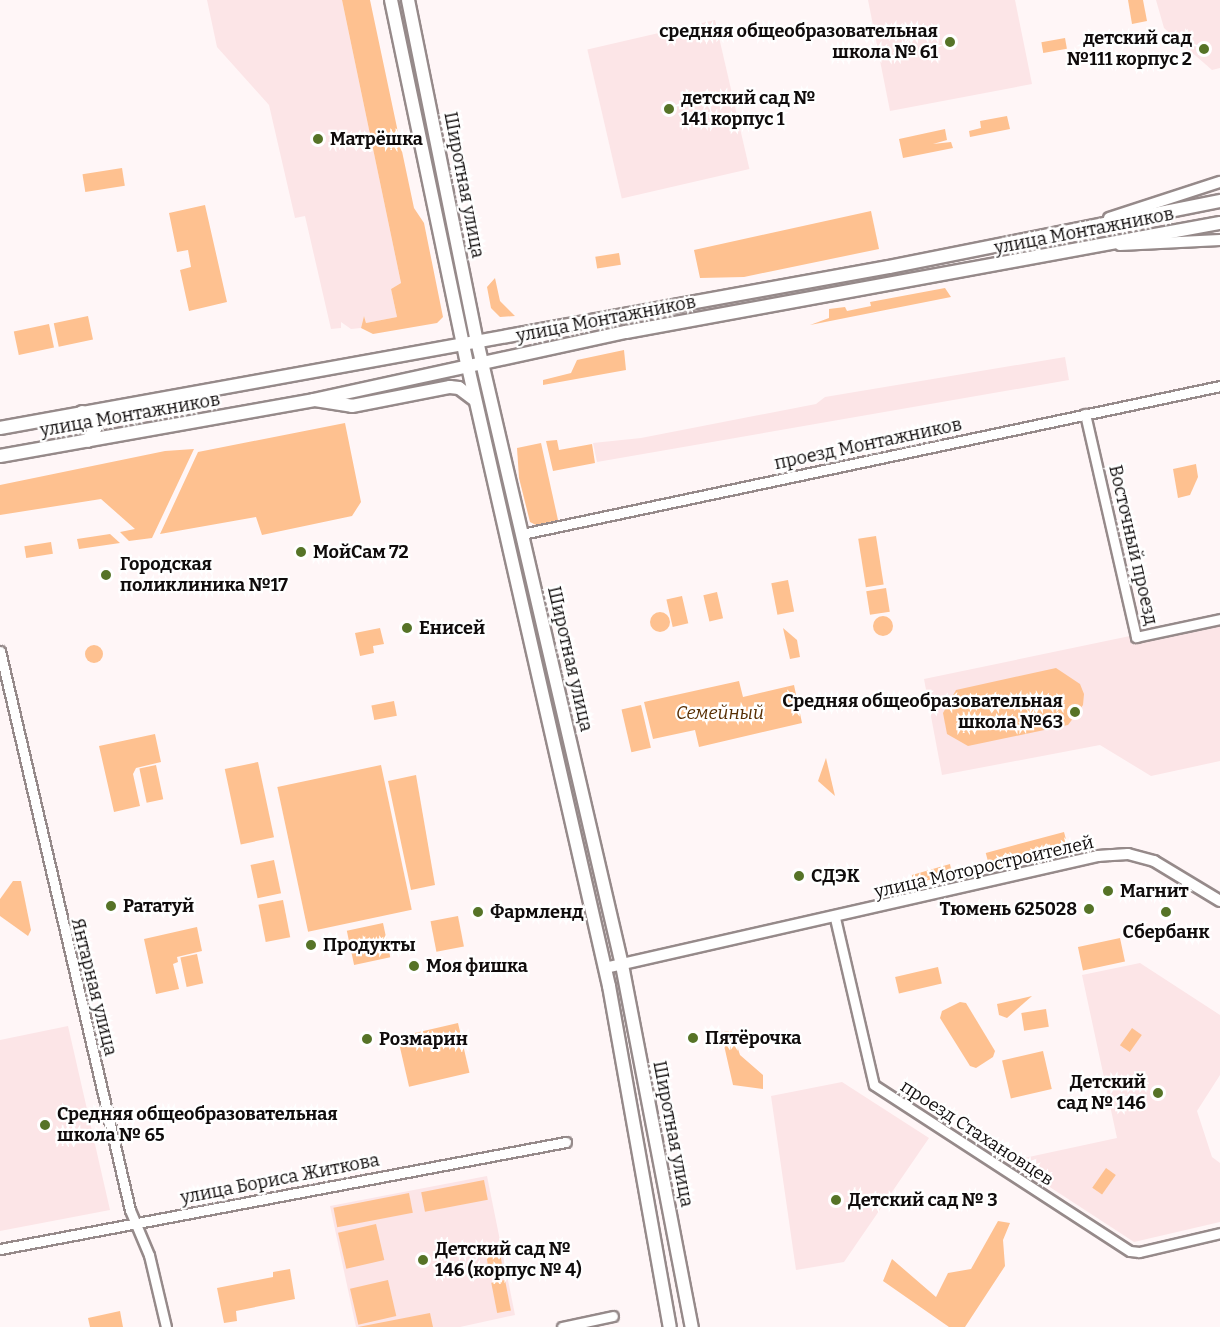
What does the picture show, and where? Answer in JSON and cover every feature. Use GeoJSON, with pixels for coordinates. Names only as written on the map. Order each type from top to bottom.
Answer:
{"type":"FeatureCollection","features":[{"type":"Feature","properties":{"kind":"main road","name":"Широтная улица"},"geometry":{"type":"LineString","coordinates":[[391,0],[468,367],[547,722],[605,968],[670,1327]]}},
{"type":"Feature","properties":{"kind":"main road","name":"Широтная улица"},"geometry":{"type":"LineString","coordinates":[[408,0],[477,341],[622,965],[692,1327]]}},
{"type":"Feature","properties":{"kind":"main road","name":"улица Монтажников"},"geometry":{"type":"LineString","coordinates":[[0,428],[463,344],[1220,201]]}},
{"type":"Feature","properties":{"kind":"main road","name":"улица Монтажников"},"geometry":{"type":"LineString","coordinates":[[0,456],[313,400],[626,332],[1111,245],[1220,223]]}},
{"type":"Feature","properties":{"kind":"main road"},"geometry":{"type":"LineString","coordinates":[[313,400],[352,406],[450,387],[459,388],[476,400]]}},
{"type":"Feature","properties":{"kind":"main road"},"geometry":{"type":"LineString","coordinates":[[82,412],[92,418],[96,427],[88,441]]}},
{"type":"Feature","properties":{"kind":"main road"},"geometry":{"type":"LineString","coordinates":[[538,680],[548,687],[555,677]]}},
{"type":"Feature","properties":{"kind":"main road"},"geometry":{"type":"LineString","coordinates":[[547,722],[554,712],[565,718]]}},
{"type":"Feature","properties":{"kind":"main road"},"geometry":{"type":"LineString","coordinates":[[658,1262],[667,1268],[678,1263],[679,1257]]}},
{"type":"Feature","properties":{"kind":"main road"},"geometry":{"type":"LineString","coordinates":[[665,1302],[670,1290],[684,1292],[687,1298]]}},
{"type":"Feature","properties":{"kind":"street"},"geometry":{"type":"LineString","coordinates":[[1058,232],[1220,182]]}},
{"type":"Feature","properties":{"kind":"street"},"geometry":{"type":"LineString","coordinates":[[1111,245],[1220,240]]}},
{"type":"Feature","properties":{"kind":"street","name":"проезд Монтажников"},"geometry":{"type":"LineString","coordinates":[[522,534],[1220,386]]}},
{"type":"Feature","properties":{"kind":"street","name":"Восточный проезд"},"geometry":{"type":"LineString","coordinates":[[1085,414],[1136,637],[1220,619]]}},
{"type":"Feature","properties":{"kind":"street","name":"Янтарная улица"},"geometry":{"type":"LineString","coordinates":[[0,651],[134,1224],[150,1255],[166,1327]]}},
{"type":"Feature","properties":{"kind":"street","name":"улица Моторостроителей"},"geometry":{"type":"LineString","coordinates":[[605,968],[1115,854],[1154,861],[1220,901]]}},
{"type":"Feature","properties":{"kind":"street","name":"проезд Стахановцев"},"geometry":{"type":"LineString","coordinates":[[834,918],[874,1085],[1130,1251],[1220,1233]]}},
{"type":"Feature","properties":{"kind":"street","name":"улица Бориса Житкова"},"geometry":{"type":"LineString","coordinates":[[0,1249],[566,1142]]}},
{"type":"Feature","properties":{"kind":"street"},"geometry":{"type":"LineString","coordinates":[[562,1327],[613,1316]]}},
{"type":"Feature","properties":{"kind":"shaded area"},"geometry":{"type":"Polygon","coordinates":[[[207,0],[342,0],[401,283],[391,289],[397,317],[366,323],[364,316],[361,328],[351,329],[341,322],[341,328],[331,329],[305,216],[295,218],[269,105],[217,47],[207,0]]]}},
{"type":"Feature","properties":{"kind":"shaded area","name":"средняя общеобразовательная школа № 61"},"geometry":{"type":"Polygon","coordinates":[[[868,0],[1015,0],[1032,84],[890,111],[868,0]]]}},
{"type":"Feature","properties":{"kind":"shaded area","name":"детский сад №111 корпус 2"},"geometry":{"type":"Polygon","coordinates":[[[1156,0],[1220,0],[1220,68],[1212,70],[1164,28],[1156,0]]]}},
{"type":"Feature","properties":{"kind":"shaded area","name":"детский сад № 141 корпус 1"},"geometry":{"type":"Polygon","coordinates":[[[715,20],[749,169],[622,199],[587,49],[715,20]]]}},
{"type":"Feature","properties":{"kind":"shaded area"},"geometry":{"type":"Polygon","coordinates":[[[1065,357],[1069,380],[597,462],[593,443],[641,438],[816,404],[825,397],[1065,357]]]}},
{"type":"Feature","properties":{"kind":"shaded area","name":"Средняя общеобразовательная школа №63"},"geometry":{"type":"Polygon","coordinates":[[[1220,625],[1220,761],[1151,776],[1100,745],[942,775],[924,679],[1130,636],[1132,644],[1220,625]]]}},
{"type":"Feature","properties":{"kind":"shaded area","name":"Детский сад № 146"},"geometry":{"type":"Polygon","coordinates":[[[1140,963],[1220,1015],[1220,1075],[1197,1111],[1212,1157],[1220,1163],[1220,1222],[1134,1242],[1010,1161],[1117,1138],[1082,975],[1140,963]]]}},
{"type":"Feature","properties":{"kind":"shaded area","name":"Средняя общеобразовательная школа № 65"},"geometry":{"type":"Polygon","coordinates":[[[68,1026],[110,1210],[0,1231],[0,1040],[68,1026]]]}},
{"type":"Feature","properties":{"kind":"shaded area","name":"Детский сад № 3"},"geometry":{"type":"Polygon","coordinates":[[[842,1082],[929,1138],[844,1262],[796,1270],[771,1096],[842,1082]]]}},
{"type":"Feature","properties":{"kind":"shaded area","name":"Детский сад № 146 (корпус № 4)"},"geometry":{"type":"Polygon","coordinates":[[[487,1176],[515,1315],[460,1327],[356,1327],[330,1206],[487,1176]]]}},
{"type":"Feature","properties":{"kind":"green space"},"geometry":{"type":"Polygon","coordinates":[[[342,0],[370,0],[414,208],[424,223],[443,317],[437,323],[373,334],[361,328],[364,316],[366,323],[397,317],[391,289],[401,283],[342,0]]]}},
{"type":"Feature","properties":{"kind":"green space"},"geometry":{"type":"Polygon","coordinates":[[[1128,0],[1143,0],[1147,21],[1132,24],[1128,0]]]}},
{"type":"Feature","properties":{"kind":"green space"},"geometry":{"type":"Polygon","coordinates":[[[1065,38],[1067,49],[1043,53],[1041,42],[1065,38]]]}},
{"type":"Feature","properties":{"kind":"green space"},"geometry":{"type":"Polygon","coordinates":[[[1007,116],[1010,129],[970,137],[969,131],[981,128],[980,121],[1007,116]]]}},
{"type":"Feature","properties":{"kind":"green space"},"geometry":{"type":"Polygon","coordinates":[[[945,129],[947,140],[933,144],[951,142],[953,148],[903,158],[899,139],[945,129]]]}},
{"type":"Feature","properties":{"kind":"green space"},"geometry":{"type":"Polygon","coordinates":[[[122,168],[125,186],[85,192],[82,174],[122,168]]]}},
{"type":"Feature","properties":{"kind":"green space"},"geometry":{"type":"Polygon","coordinates":[[[205,205],[227,302],[189,311],[180,270],[191,267],[188,250],[177,252],[169,213],[205,205]]]}},
{"type":"Feature","properties":{"kind":"green space"},"geometry":{"type":"Polygon","coordinates":[[[871,211],[879,249],[744,277],[700,278],[694,250],[871,211]]]}},
{"type":"Feature","properties":{"kind":"green space"},"geometry":{"type":"Polygon","coordinates":[[[619,253],[621,265],[597,269],[595,257],[619,253]]]}},
{"type":"Feature","properties":{"kind":"green space"},"geometry":{"type":"Polygon","coordinates":[[[495,278],[500,301],[515,316],[500,317],[491,308],[487,287],[495,278]]]}},
{"type":"Feature","properties":{"kind":"green space"},"geometry":{"type":"Polygon","coordinates":[[[945,288],[951,297],[810,325],[829,318],[829,309],[845,307],[847,311],[871,306],[870,302],[945,288]]]}},
{"type":"Feature","properties":{"kind":"green space"},"geometry":{"type":"Polygon","coordinates":[[[88,316],[93,339],[59,347],[54,323],[88,316]]]}},
{"type":"Feature","properties":{"kind":"green space"},"geometry":{"type":"Polygon","coordinates":[[[49,324],[54,347],[19,355],[14,331],[49,324]]]}},
{"type":"Feature","properties":{"kind":"green space"},"geometry":{"type":"Polygon","coordinates":[[[624,350],[626,370],[543,385],[543,380],[571,373],[577,360],[624,350]]]}},
{"type":"Feature","properties":{"kind":"green space"},"geometry":{"type":"Polygon","coordinates":[[[345,423],[361,502],[352,516],[262,535],[256,517],[160,534],[198,452],[345,423]]]}},
{"type":"Feature","properties":{"kind":"green space"},"geometry":{"type":"Polygon","coordinates":[[[557,440],[559,450],[592,444],[595,463],[553,471],[546,441],[557,440]]]}},
{"type":"Feature","properties":{"kind":"green space"},"geometry":{"type":"Polygon","coordinates":[[[541,443],[558,520],[536,525],[530,522],[519,478],[517,448],[541,443]]]}},
{"type":"Feature","properties":{"kind":"green space"},"geometry":{"type":"Polygon","coordinates":[[[194,449],[152,538],[129,541],[120,532],[135,529],[101,499],[0,515],[0,485],[165,451],[194,449]]]}},
{"type":"Feature","properties":{"kind":"green space"},"geometry":{"type":"Polygon","coordinates":[[[1196,464],[1198,477],[1190,495],[1178,498],[1173,469],[1196,464]]]}},
{"type":"Feature","properties":{"kind":"green space"},"geometry":{"type":"Polygon","coordinates":[[[110,534],[120,543],[79,549],[77,539],[110,534]]]}},
{"type":"Feature","properties":{"kind":"green space"},"geometry":{"type":"Polygon","coordinates":[[[876,536],[884,584],[866,587],[858,539],[876,536]]]}},
{"type":"Feature","properties":{"kind":"green space"},"geometry":{"type":"Polygon","coordinates":[[[51,542],[53,554],[26,558],[24,546],[51,542]]]}},
{"type":"Feature","properties":{"kind":"green space"},"geometry":{"type":"Polygon","coordinates":[[[788,580],[794,611],[777,615],[771,583],[788,580]]]}},
{"type":"Feature","properties":{"kind":"green space"},"geometry":{"type":"Polygon","coordinates":[[[886,588],[890,612],[870,615],[866,591],[886,588]]]}},
{"type":"Feature","properties":{"kind":"green space"},"geometry":{"type":"Polygon","coordinates":[[[717,592],[723,618],[709,621],[703,595],[717,592]]]}},
{"type":"Feature","properties":{"kind":"green space"},"geometry":{"type":"Polygon","coordinates":[[[682,596],[688,623],[673,627],[666,600],[682,596]]]}},
{"type":"Feature","properties":{"kind":"green space"},"geometry":{"type":"Polygon","coordinates":[[[660,612],[667,615],[670,622],[667,629],[660,632],[653,629],[650,622],[653,615],[660,612]]]}},
{"type":"Feature","properties":{"kind":"green space"},"geometry":{"type":"Polygon","coordinates":[[[879,616],[887,616],[893,622],[893,630],[887,636],[879,636],[873,630],[873,622],[879,616]]]}},
{"type":"Feature","properties":{"kind":"green space"},"geometry":{"type":"Polygon","coordinates":[[[380,628],[384,644],[373,646],[374,653],[360,656],[355,633],[380,628]]]}},
{"type":"Feature","properties":{"kind":"green space"},"geometry":{"type":"Polygon","coordinates":[[[783,628],[797,640],[800,657],[790,659],[783,628]]]}},
{"type":"Feature","properties":{"kind":"green space"},"geometry":{"type":"Polygon","coordinates":[[[94,645],[100,648],[103,654],[100,660],[94,663],[88,660],[85,654],[88,648],[94,645]]]}},
{"type":"Feature","properties":{"kind":"green space"},"geometry":{"type":"Polygon","coordinates":[[[1056,668],[1080,684],[1084,694],[1083,705],[1068,725],[968,746],[947,734],[943,713],[956,690],[1056,668]]]}},
{"type":"Feature","properties":{"kind":"green space","name":"Семейный"},"geometry":{"type":"Polygon","coordinates":[[[739,681],[743,697],[794,685],[802,723],[699,747],[695,730],[653,739],[644,702],[739,681]]]}},
{"type":"Feature","properties":{"kind":"green space"},"geometry":{"type":"Polygon","coordinates":[[[394,701],[397,716],[374,720],[371,705],[394,701]]]}},
{"type":"Feature","properties":{"kind":"green space"},"geometry":{"type":"Polygon","coordinates":[[[641,705],[651,748],[631,752],[622,709],[641,705]]]}},
{"type":"Feature","properties":{"kind":"green space"},"geometry":{"type":"Polygon","coordinates":[[[155,734],[161,762],[136,768],[133,774],[140,806],[114,812],[99,746],[155,734]]]}},
{"type":"Feature","properties":{"kind":"green space"},"geometry":{"type":"Polygon","coordinates":[[[826,758],[835,796],[818,781],[826,758]]]}},
{"type":"Feature","properties":{"kind":"green space"},"geometry":{"type":"Polygon","coordinates":[[[258,762],[274,837],[241,844],[225,769],[258,762]]]}},
{"type":"Feature","properties":{"kind":"green space"},"geometry":{"type":"Polygon","coordinates":[[[156,765],[163,799],[147,803],[139,769],[156,765]]]}},
{"type":"Feature","properties":{"kind":"green space"},"geometry":{"type":"Polygon","coordinates":[[[381,765],[412,910],[308,932],[277,787],[381,765]]]}},
{"type":"Feature","properties":{"kind":"green space"},"geometry":{"type":"Polygon","coordinates":[[[416,775],[435,885],[411,890],[388,781],[416,775]]]}},
{"type":"Feature","properties":{"kind":"green space"},"geometry":{"type":"Polygon","coordinates":[[[1064,832],[1068,847],[990,868],[986,853],[1064,832]]]}},
{"type":"Feature","properties":{"kind":"green space"},"geometry":{"type":"Polygon","coordinates":[[[274,860],[281,893],[258,898],[251,865],[274,860]]]}},
{"type":"Feature","properties":{"kind":"green space"},"geometry":{"type":"Polygon","coordinates":[[[950,864],[952,874],[913,884],[912,875],[950,864]]]}},
{"type":"Feature","properties":{"kind":"green space"},"geometry":{"type":"Polygon","coordinates":[[[13,881],[21,881],[31,930],[28,936],[0,916],[0,899],[13,881]]]}},
{"type":"Feature","properties":{"kind":"green space"},"geometry":{"type":"Polygon","coordinates":[[[283,900],[290,937],[266,942],[258,905],[283,900]]]}},
{"type":"Feature","properties":{"kind":"green space"},"geometry":{"type":"Polygon","coordinates":[[[458,916],[464,946],[436,952],[431,921],[458,916]]]}},
{"type":"Feature","properties":{"kind":"green space"},"geometry":{"type":"Polygon","coordinates":[[[383,923],[390,957],[354,965],[347,931],[383,923]]]}},
{"type":"Feature","properties":{"kind":"green space"},"geometry":{"type":"Polygon","coordinates":[[[197,927],[202,951],[177,957],[178,962],[173,964],[179,989],[156,994],[144,939],[197,927]]]}},
{"type":"Feature","properties":{"kind":"green space"},"geometry":{"type":"Polygon","coordinates":[[[1120,938],[1125,961],[1083,970],[1078,947],[1120,938]]]}},
{"type":"Feature","properties":{"kind":"green space"},"geometry":{"type":"Polygon","coordinates":[[[197,954],[203,983],[187,987],[180,958],[197,954]]]}},
{"type":"Feature","properties":{"kind":"green space"},"geometry":{"type":"Polygon","coordinates":[[[938,967],[942,984],[899,993],[895,977],[938,967]]]}},
{"type":"Feature","properties":{"kind":"green space"},"geometry":{"type":"Polygon","coordinates":[[[1032,996],[1007,1018],[999,1015],[997,1004],[1032,996]]]}},
{"type":"Feature","properties":{"kind":"green space"},"geometry":{"type":"Polygon","coordinates":[[[960,1002],[966,1003],[995,1051],[993,1057],[976,1068],[970,1066],[940,1018],[942,1011],[960,1002]]]}},
{"type":"Feature","properties":{"kind":"green space"},"geometry":{"type":"Polygon","coordinates":[[[1046,1009],[1049,1027],[1024,1031],[1021,1013],[1046,1009]]]}},
{"type":"Feature","properties":{"kind":"green space"},"geometry":{"type":"Polygon","coordinates":[[[458,1023],[469,1073],[409,1087],[398,1037],[458,1023]]]}},
{"type":"Feature","properties":{"kind":"green space"},"geometry":{"type":"Polygon","coordinates":[[[1132,1028],[1142,1035],[1130,1052],[1120,1045],[1132,1028]]]}},
{"type":"Feature","properties":{"kind":"green space"},"geometry":{"type":"Polygon","coordinates":[[[732,1031],[740,1055],[763,1075],[763,1089],[733,1085],[721,1032],[732,1031]]]}},
{"type":"Feature","properties":{"kind":"green space"},"geometry":{"type":"Polygon","coordinates":[[[1043,1051],[1052,1089],[1011,1098],[1002,1060],[1043,1051]]]}},
{"type":"Feature","properties":{"kind":"green space"},"geometry":{"type":"Polygon","coordinates":[[[1106,1168],[1116,1175],[1102,1195],[1092,1188],[1106,1168]]]}},
{"type":"Feature","properties":{"kind":"green space"},"geometry":{"type":"Polygon","coordinates":[[[484,1180],[488,1200],[425,1212],[421,1192],[484,1180]]]}},
{"type":"Feature","properties":{"kind":"green space"},"geometry":{"type":"Polygon","coordinates":[[[409,1193],[413,1213],[337,1227],[333,1208],[409,1193]]]}},
{"type":"Feature","properties":{"kind":"green space"},"geometry":{"type":"Polygon","coordinates":[[[998,1221],[1010,1223],[1003,1240],[1005,1266],[965,1327],[949,1327],[883,1281],[892,1259],[936,1297],[948,1273],[971,1269],[998,1221]]]}},
{"type":"Feature","properties":{"kind":"green space"},"geometry":{"type":"Polygon","coordinates":[[[376,1224],[384,1260],[346,1269],[338,1233],[376,1224]]]}},
{"type":"Feature","properties":{"kind":"green space"},"geometry":{"type":"Polygon","coordinates":[[[500,1253],[504,1276],[490,1278],[486,1255],[500,1253]]]}},
{"type":"Feature","properties":{"kind":"green space"},"geometry":{"type":"Polygon","coordinates":[[[290,1269],[295,1299],[236,1311],[237,1321],[224,1323],[217,1288],[273,1277],[273,1272],[290,1269]]]}},
{"type":"Feature","properties":{"kind":"green space"},"geometry":{"type":"Polygon","coordinates":[[[388,1280],[396,1316],[358,1325],[350,1289],[388,1280]]]}},
{"type":"Feature","properties":{"kind":"green space"},"geometry":{"type":"Polygon","coordinates":[[[505,1280],[511,1310],[497,1313],[491,1283],[505,1280]]]}},
{"type":"Feature","properties":{"kind":"green space"},"geometry":{"type":"Polygon","coordinates":[[[120,1311],[123,1327],[90,1327],[88,1318],[120,1311]]]}},
{"type":"Feature","properties":{"kind":"green space"},"geometry":{"type":"Polygon","coordinates":[[[430,1313],[433,1327],[358,1327],[430,1313]]]}},
{"type":"Feature","properties":{"kind":"place","name":"средняя общеобразовательная школа № 61"},"geometry":{"type":"Point","coordinates":[950,42]}},
{"type":"Feature","properties":{"kind":"place","name":"детский сад №111 корпус 2"},"geometry":{"type":"Point","coordinates":[1204,49]}},
{"type":"Feature","properties":{"kind":"place","name":"детский сад № 141 корпус 1"},"geometry":{"type":"Point","coordinates":[669,109]}},
{"type":"Feature","properties":{"kind":"place","name":"Матрёшка"},"geometry":{"type":"Point","coordinates":[318,139]}},
{"type":"Feature","properties":{"kind":"place","name":"МойСам 72"},"geometry":{"type":"Point","coordinates":[301,552]}},
{"type":"Feature","properties":{"kind":"place","name":"Городская поликлиника №17"},"geometry":{"type":"Point","coordinates":[106,575]}},
{"type":"Feature","properties":{"kind":"place","name":"Енисей"},"geometry":{"type":"Point","coordinates":[407,628]}},
{"type":"Feature","properties":{"kind":"place","name":"Средняя общеобразовательная школа №63"},"geometry":{"type":"Point","coordinates":[1075,712]}},
{"type":"Feature","properties":{"kind":"place","name":"СДЭК"},"geometry":{"type":"Point","coordinates":[799,876]}},
{"type":"Feature","properties":{"kind":"place","name":"Магнит"},"geometry":{"type":"Point","coordinates":[1108,891]}},
{"type":"Feature","properties":{"kind":"place","name":"Рататуй"},"geometry":{"type":"Point","coordinates":[111,906]}},
{"type":"Feature","properties":{"kind":"place","name":"Тюмень 625028"},"geometry":{"type":"Point","coordinates":[1089,909]}},
{"type":"Feature","properties":{"kind":"place","name":"Фармленд"},"geometry":{"type":"Point","coordinates":[478,912]}},
{"type":"Feature","properties":{"kind":"place","name":"Сбербанк"},"geometry":{"type":"Point","coordinates":[1166,912]}},
{"type":"Feature","properties":{"kind":"place","name":"Продукты"},"geometry":{"type":"Point","coordinates":[311,945]}},
{"type":"Feature","properties":{"kind":"place","name":"Моя фишка"},"geometry":{"type":"Point","coordinates":[414,966]}},
{"type":"Feature","properties":{"kind":"place","name":"Пятёрочка"},"geometry":{"type":"Point","coordinates":[693,1038]}},
{"type":"Feature","properties":{"kind":"place","name":"Розмарин"},"geometry":{"type":"Point","coordinates":[367,1039]}},
{"type":"Feature","properties":{"kind":"place","name":"Детский сад № 146"},"geometry":{"type":"Point","coordinates":[1158,1093]}},
{"type":"Feature","properties":{"kind":"place","name":"Средняя общеобразовательная школа № 65"},"geometry":{"type":"Point","coordinates":[45,1125]}},
{"type":"Feature","properties":{"kind":"place","name":"Детский сад № 3"},"geometry":{"type":"Point","coordinates":[836,1200]}},
{"type":"Feature","properties":{"kind":"place","name":"Детский сад № 146 (корпус № 4)"},"geometry":{"type":"Point","coordinates":[423,1260]}}]}
